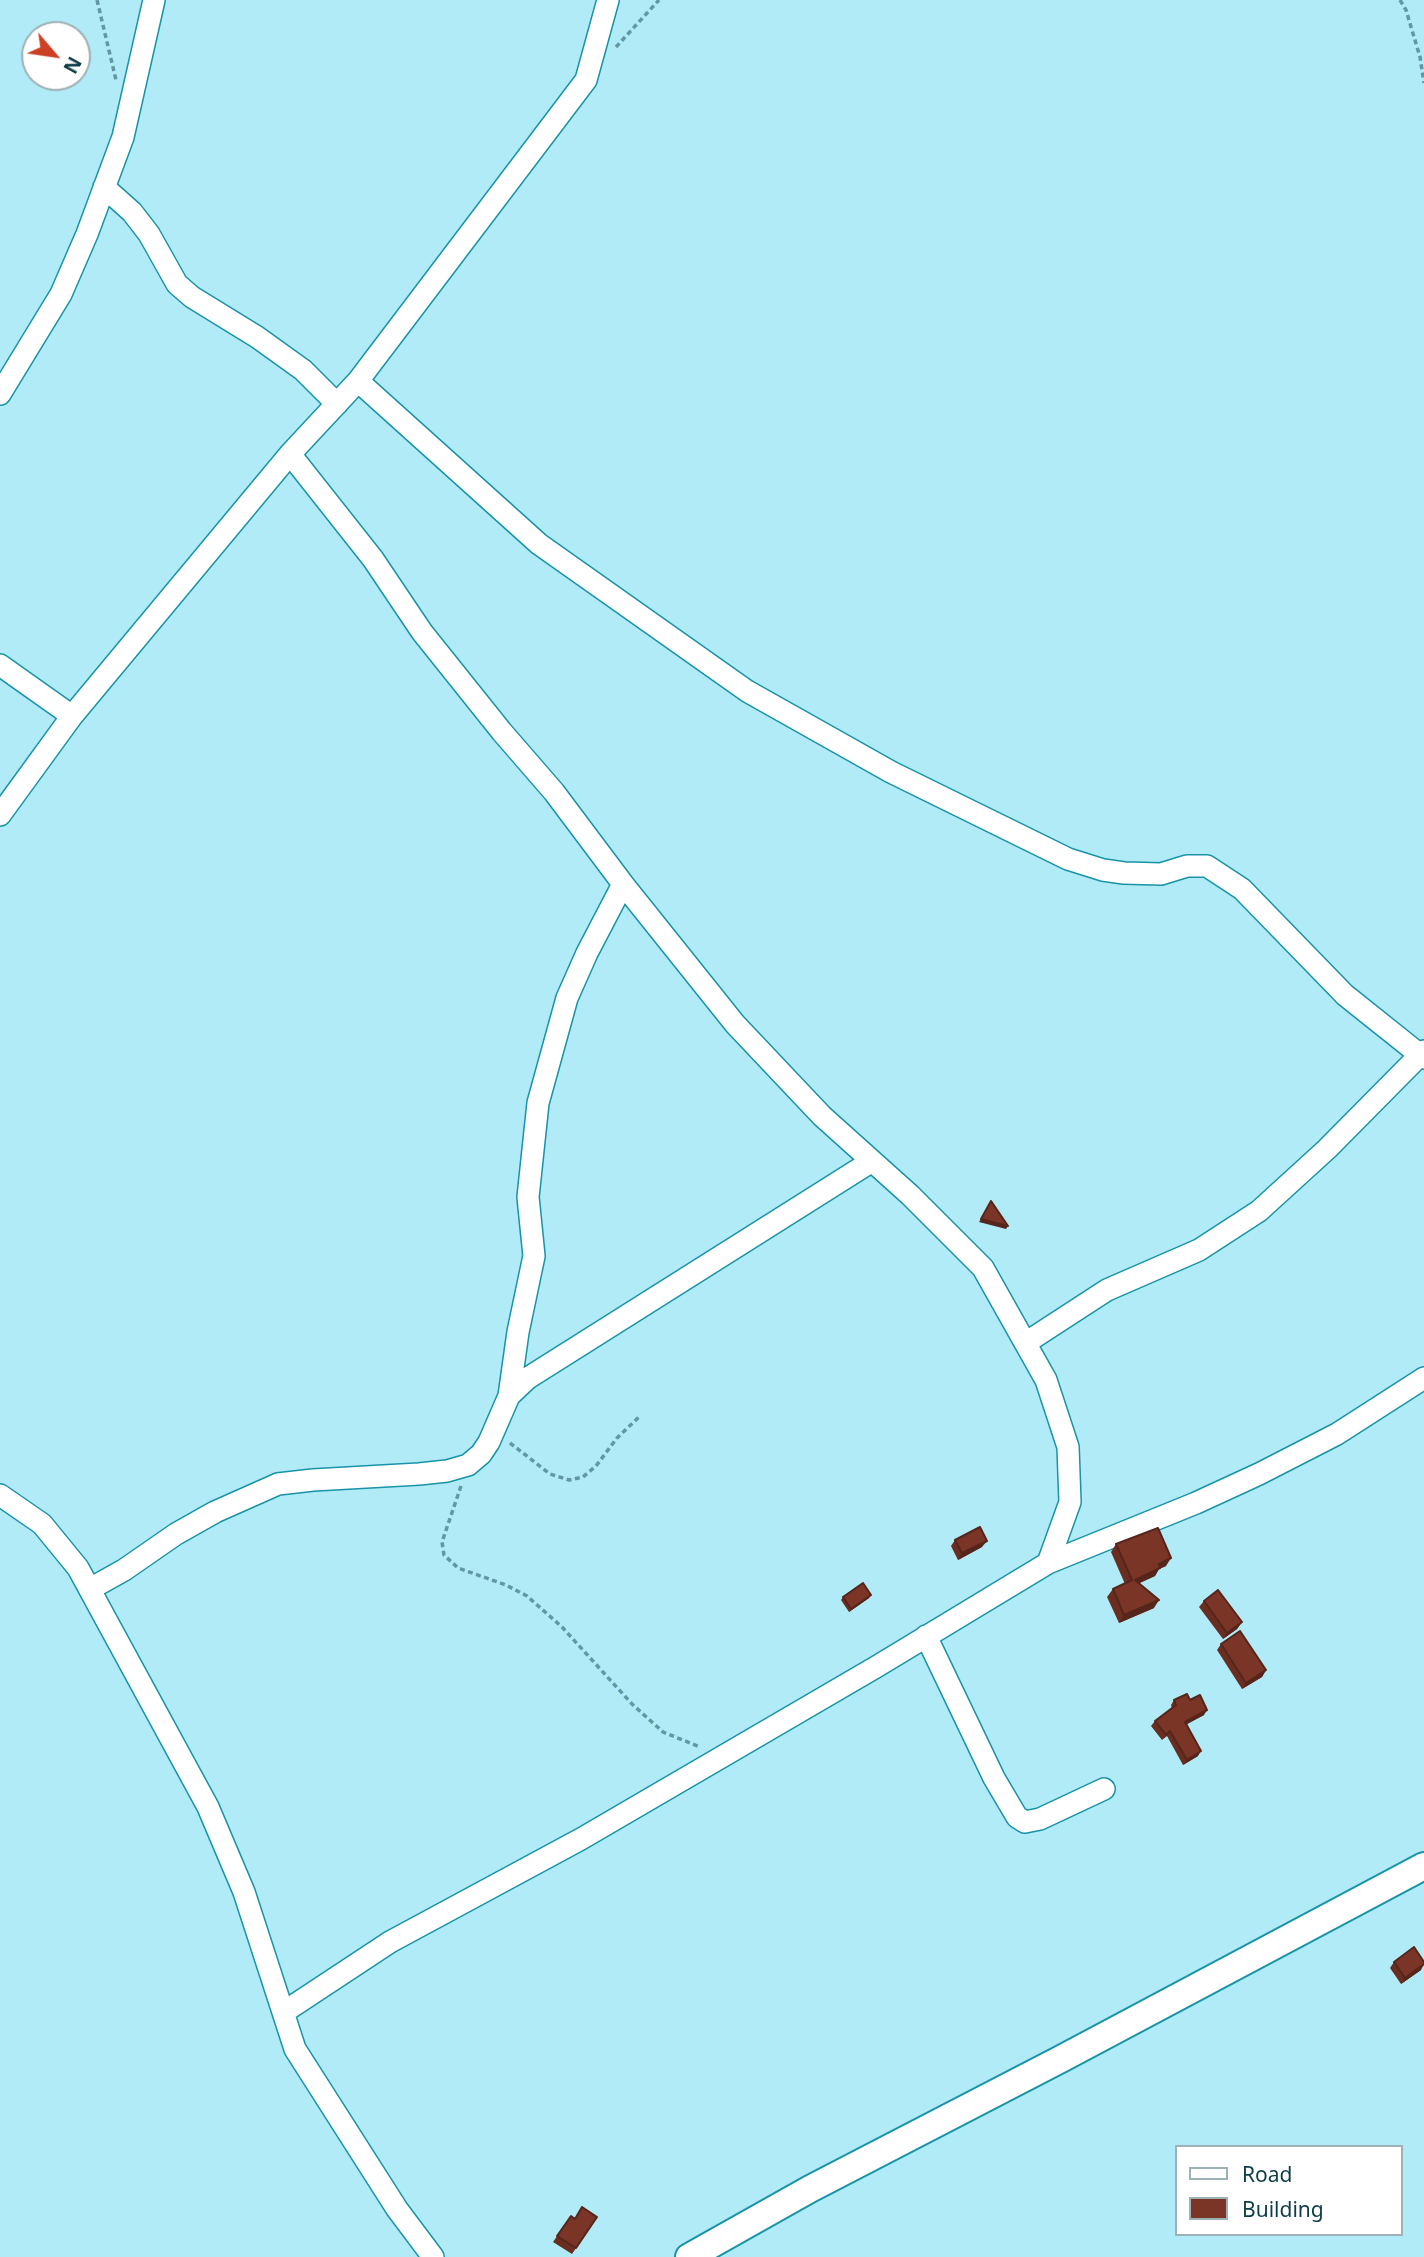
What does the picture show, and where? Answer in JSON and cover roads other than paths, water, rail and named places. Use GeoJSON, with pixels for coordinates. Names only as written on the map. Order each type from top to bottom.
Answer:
{"type":"FeatureCollection","features":[{"type":"Feature","properties":{"kind":"street"},"geometry":{"type":"LineString","coordinates":[[0,394],[61,294],[104,187],[127,119],[154,0]]}},
{"type":"Feature","properties":{"kind":"street"},"geometry":{"type":"LineString","coordinates":[[0,815],[72,716],[290,454],[358,381],[586,80],[608,0]]}},
{"type":"Feature","properties":{"kind":"street"},"geometry":{"type":"LineString","coordinates":[[104,187],[132,212],[149,234],[177,284],[192,298],[257,337],[303,370],[337,404]]}},
{"type":"Feature","properties":{"kind":"street"},"geometry":{"type":"LineString","coordinates":[[358,381],[539,544],[747,691],[891,772],[1068,859],[1103,870],[1124,873],[1161,874],[1187,866],[1207,866],[1242,889],[1345,995],[1423,1055],[1327,1149],[1259,1210],[1199,1250],[1107,1290],[1027,1342]]}},
{"type":"Feature","properties":{"kind":"street"},"geometry":{"type":"LineString","coordinates":[[290,454],[373,559],[422,632],[554,792],[735,1024],[822,1116],[910,1195],[983,1268],[1046,1380],[1068,1447],[1070,1502],[1048,1563]]}},
{"type":"Feature","properties":{"kind":"street"},"geometry":{"type":"LineString","coordinates":[[0,665],[72,716]]}},
{"type":"Feature","properties":{"kind":"street"},"geometry":{"type":"LineString","coordinates":[[90,1589],[215,1512],[278,1484],[447,1471],[468,1465],[481,1454],[495,1432],[509,1396],[518,1332],[534,1256],[528,1197],[538,1103],[566,998],[624,884]]}},
{"type":"Feature","properties":{"kind":"street"},"geometry":{"type":"LineString","coordinates":[[509,1396],[528,1378],[872,1161]]}},
{"type":"Feature","properties":{"kind":"street"},"geometry":{"type":"LineString","coordinates":[[284,2012],[390,1942],[581,1839],[1048,1563],[1196,1503],[1259,1474],[1337,1434],[1424,1378]]}},
{"type":"Feature","properties":{"kind":"street"},"geometry":{"type":"LineString","coordinates":[[0,1495],[42,1524],[78,1568],[90,1589],[208,1807],[244,1892],[295,2049],[397,2209],[433,2257]]}},
{"type":"Feature","properties":{"kind":"street"},"geometry":{"type":"LineString","coordinates":[[926,1636],[994,1777],[1017,1817],[1025,1822],[1040,1819],[1104,1789]]}},
{"type":"Feature","properties":{"kind":"street"},"geometry":{"type":"LineString","coordinates":[[689,2257],[810,2189],[1424,1866]]}}]}
